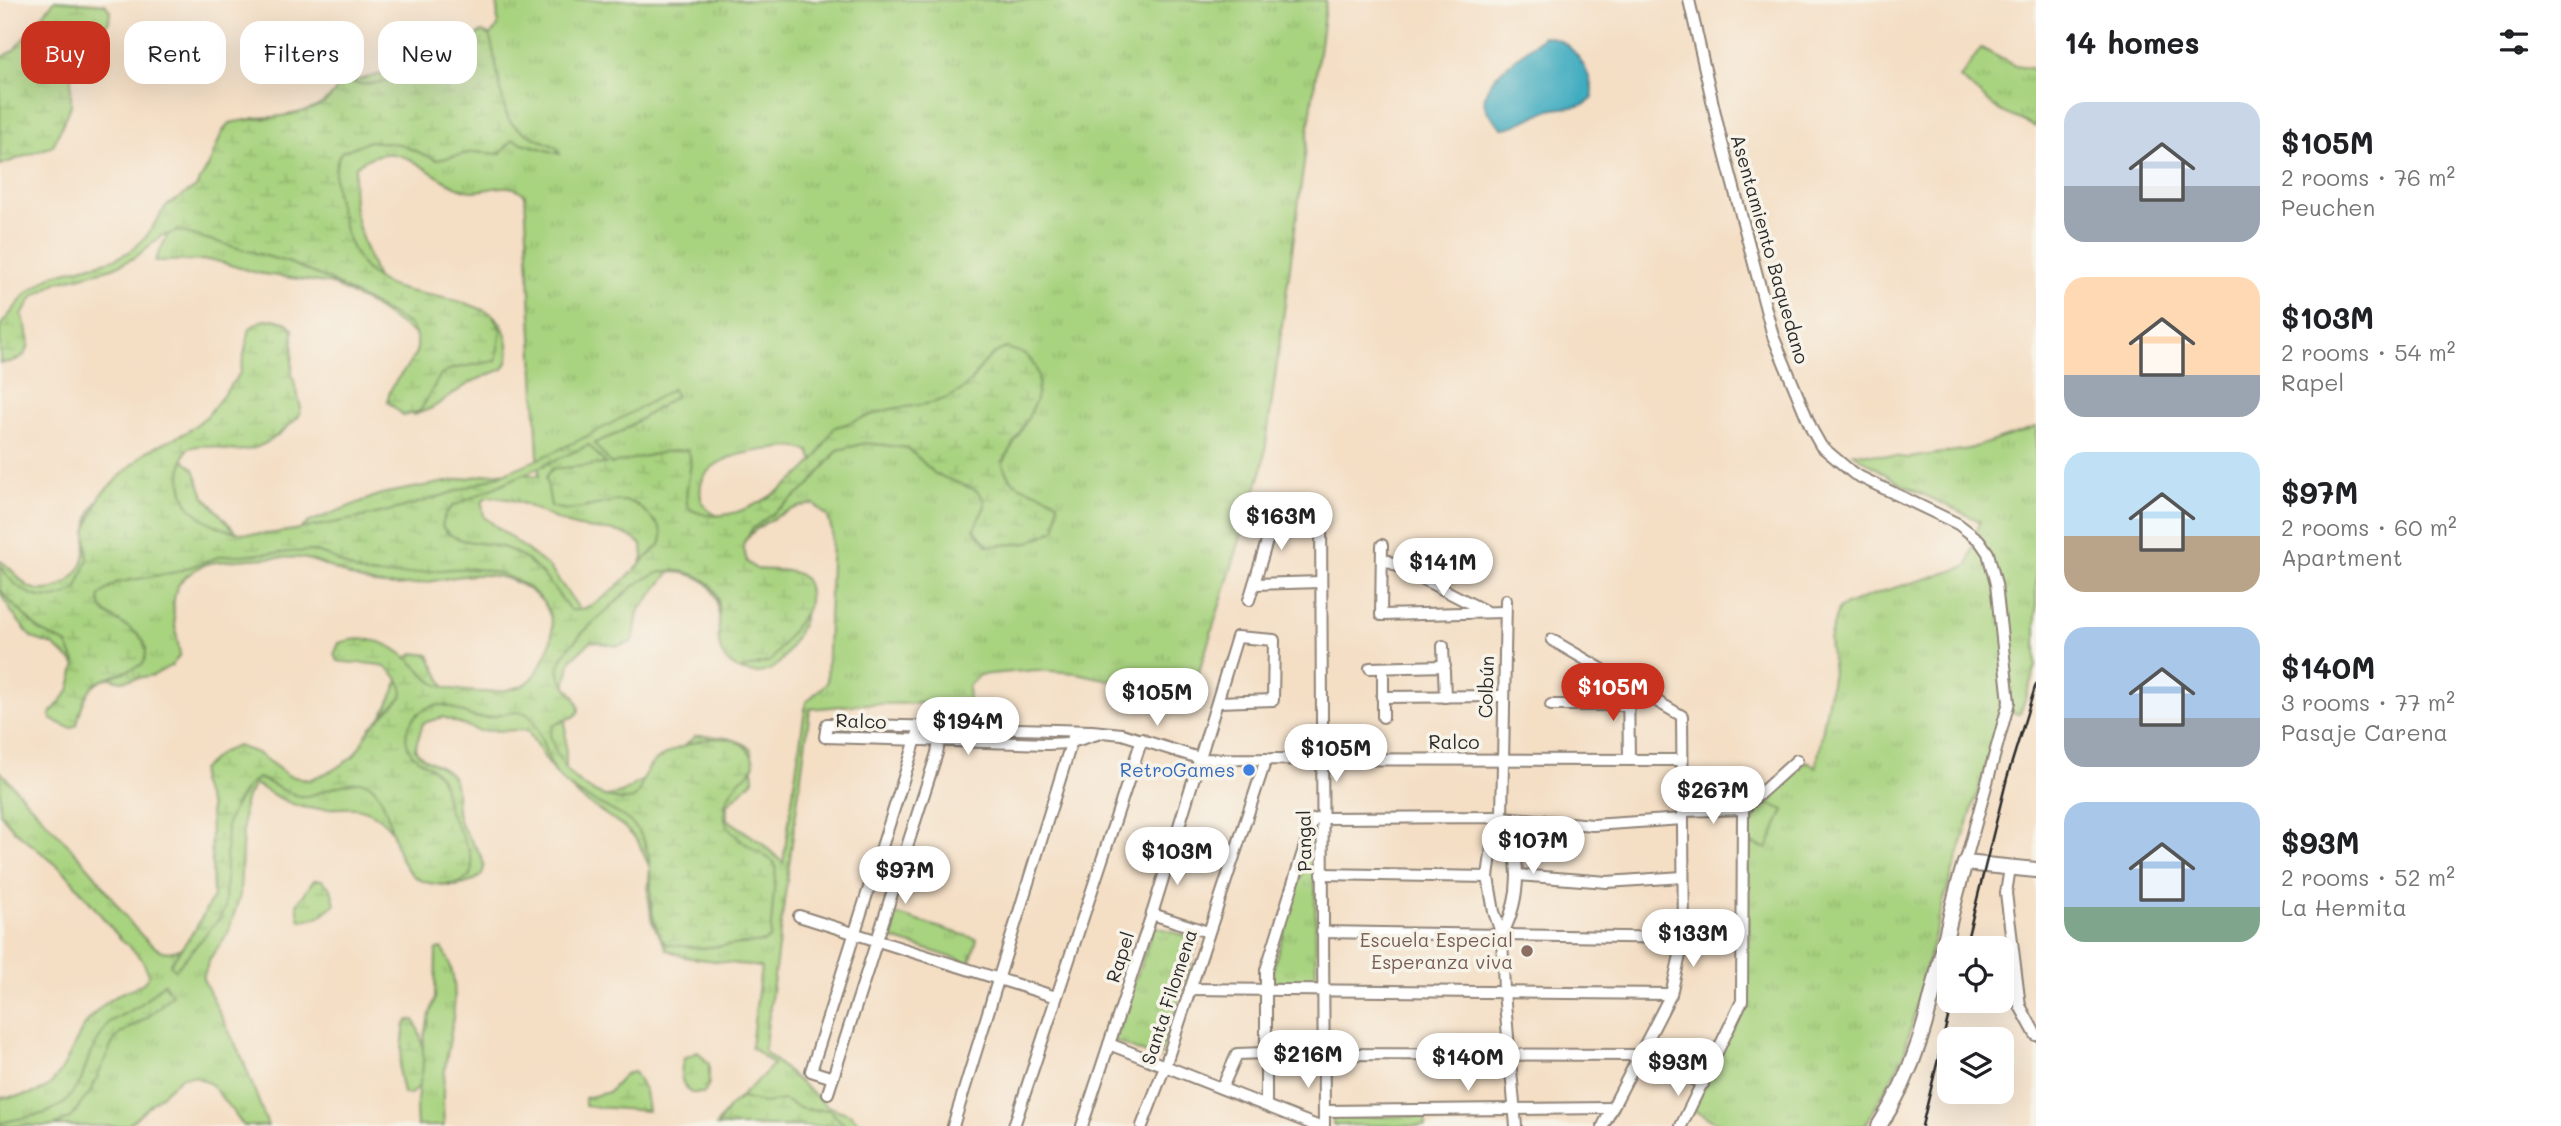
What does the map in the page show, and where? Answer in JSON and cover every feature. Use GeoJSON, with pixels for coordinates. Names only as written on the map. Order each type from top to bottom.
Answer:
{"type":"FeatureCollection","features":[{"type":"Feature","properties":{"kind":"street","name":"Asentamiento Baquedano"},"geometry":{"type":"LineString","coordinates":[[1689,0],[1720,135],[1773,336],[1812,430],[1821,446],[1854,474],[1958,524],[1979,540],[1990,560],[1996,584],[2009,702],[1965,863]]}},
{"type":"Feature","properties":{"kind":"street"},"geometry":{"type":"LineString","coordinates":[[1249,600],[1279,502],[1321,527]]}},
{"type":"Feature","properties":{"kind":"street","name":"Pangal"},"geometry":{"type":"LineString","coordinates":[[1321,514],[1320,760],[1324,1126]]}},
{"type":"Feature","properties":{"kind":"street"},"geometry":{"type":"LineString","coordinates":[[1382,545],[1381,615],[1505,612]]}},
{"type":"Feature","properties":{"kind":"street"},"geometry":{"type":"LineString","coordinates":[[1382,558],[1488,612]]}},
{"type":"Feature","properties":{"kind":"street"},"geometry":{"type":"LineString","coordinates":[[1254,584],[1321,582]]}},
{"type":"Feature","properties":{"kind":"street","name":"Colbún"},"geometry":{"type":"LineString","coordinates":[[1502,935],[1512,912],[1518,875],[1515,850],[1502,817],[1506,600]]}},
{"type":"Feature","properties":{"kind":"street","name":"Rapel"},"geometry":{"type":"LineString","coordinates":[[1082,1126],[1202,759],[1237,637],[1274,640],[1273,700],[1220,702]]}},
{"type":"Feature","properties":{"kind":"street"},"geometry":{"type":"LineString","coordinates":[[1552,640],[1682,716],[1684,938],[1671,994],[1603,1126]]}},
{"type":"Feature","properties":{"kind":"street"},"geometry":{"type":"LineString","coordinates":[[1443,646],[1445,697]]}},
{"type":"Feature","properties":{"kind":"street"},"geometry":{"type":"LineString","coordinates":[[1370,668],[1445,666]]}},
{"type":"Feature","properties":{"kind":"street"},"geometry":{"type":"LineString","coordinates":[[1383,668],[1383,717]]}},
{"type":"Feature","properties":{"kind":"street"},"geometry":{"type":"LineString","coordinates":[[1628,685],[1629,760]]}},
{"type":"Feature","properties":{"kind":"street"},"geometry":{"type":"LineString","coordinates":[[1382,697],[1503,696]]}},
{"type":"Feature","properties":{"kind":"street"},"geometry":{"type":"LineString","coordinates":[[1551,705],[1629,705]]}},
{"type":"Feature","properties":{"kind":"street","name":"Ralco"},"geometry":{"type":"LineString","coordinates":[[1074,736],[941,727],[827,724],[825,737],[940,740],[1074,736],[1104,732],[1142,739],[1202,759],[1682,760]]}},
{"type":"Feature","properties":{"kind":"street"},"geometry":{"type":"LineString","coordinates":[[832,1078],[811,1071],[918,740],[919,727]]}},
{"type":"Feature","properties":{"kind":"street"},"geometry":{"type":"LineString","coordinates":[[828,1093],[940,740],[941,727]]}},
{"type":"Feature","properties":{"kind":"street"},"geometry":{"type":"LineString","coordinates":[[953,1126],[1074,736]]}},
{"type":"Feature","properties":{"kind":"street"},"geometry":{"type":"LineString","coordinates":[[1014,1126],[1142,739]]}},
{"type":"Feature","properties":{"kind":"street","name":"Santa Filomena"},"geometry":{"type":"LineString","coordinates":[[1145,1125],[1265,759]]}},
{"type":"Feature","properties":{"kind":"street"},"geometry":{"type":"LineString","coordinates":[[1266,1105],[1266,990],[1269,959],[1313,820],[1321,817],[1502,817],[1593,825],[1742,810],[1797,760]]}},
{"type":"Feature","properties":{"kind":"street"},"geometry":{"type":"LineString","coordinates":[[1681,1126],[1742,1002],[1742,810]]}},
{"type":"Feature","properties":{"kind":"street","name":"Colbún"},"geometry":{"type":"LineString","coordinates":[[1502,817],[1493,839],[1488,877],[1491,901],[1502,935],[1503,992],[1516,1126]]}},
{"type":"Feature","properties":{"kind":"street"},"geometry":{"type":"LineString","coordinates":[[1879,1126],[1902,1089],[1919,1049],[1949,918],[1965,863],[2036,870]]}},
{"type":"Feature","properties":{"kind":"street"},"geometry":{"type":"LineString","coordinates":[[2010,867],[2006,893],[2020,1006],[2036,1035]]}},
{"type":"Feature","properties":{"kind":"street"},"geometry":{"type":"LineString","coordinates":[[1322,874],[1488,877]]}},
{"type":"Feature","properties":{"kind":"street"},"geometry":{"type":"LineString","coordinates":[[1518,875],[1607,882],[1683,877]]}},
{"type":"Feature","properties":{"kind":"street"},"geometry":{"type":"LineString","coordinates":[[867,899],[888,906]]}},
{"type":"Feature","properties":{"kind":"street"},"geometry":{"type":"LineString","coordinates":[[1152,914],[1208,932]]}},
{"type":"Feature","properties":{"kind":"street"},"geometry":{"type":"LineString","coordinates":[[799,916],[1056,997]]}},
{"type":"Feature","properties":{"kind":"street"},"geometry":{"type":"LineString","coordinates":[[1322,932],[1742,939]]}},
{"type":"Feature","properties":{"kind":"street"},"geometry":{"type":"LineString","coordinates":[[1190,989],[1671,994]]}},
{"type":"Feature","properties":{"kind":"street"},"geometry":{"type":"LineString","coordinates":[[1109,1044],[1317,1126]]}},
{"type":"Feature","properties":{"kind":"street"},"geometry":{"type":"LineString","coordinates":[[1222,1088],[1237,1054],[1266,1053]]}},
{"type":"Feature","properties":{"kind":"street"},"geometry":{"type":"LineString","coordinates":[[1323,1054],[1641,1055],[1703,1084]]}},
{"type":"Feature","properties":{"kind":"street"},"geometry":{"type":"LineString","coordinates":[[1324,1111],[1612,1108]]}},
{"type":"Feature","properties":{"kind":"green space"},"geometry":{"type":"Polygon","coordinates":[[[55,0],[105,4],[110,11],[109,21],[38,21],[55,0]]]}},
{"type":"Feature","properties":{"kind":"green space"},"geometry":{"type":"Polygon","coordinates":[[[497,0],[1326,0],[1263,466],[1191,698],[1077,673],[1036,670],[979,675],[968,686],[969,703],[864,704],[810,709],[764,1051],[827,1106],[852,1115],[861,1126],[716,1126],[728,1109],[773,1064],[751,1047],[761,967],[685,957],[667,950],[652,922],[648,894],[650,868],[638,841],[623,826],[582,799],[553,771],[527,730],[479,731],[443,717],[423,723],[415,749],[453,778],[459,820],[484,865],[482,873],[475,880],[453,886],[433,882],[416,865],[391,829],[367,811],[301,806],[254,784],[244,803],[240,895],[228,933],[209,960],[203,979],[242,1058],[268,1126],[244,1126],[211,1084],[194,1076],[181,1077],[127,1126],[0,1126],[0,1098],[30,1094],[47,1087],[61,1071],[81,1032],[94,1014],[119,994],[140,985],[149,974],[141,958],[118,936],[65,872],[15,831],[0,813],[0,771],[90,869],[142,936],[160,950],[175,951],[214,920],[218,826],[201,781],[214,765],[293,783],[336,777],[358,751],[386,709],[403,661],[414,653],[429,655],[447,692],[529,692],[554,646],[555,623],[550,611],[540,599],[519,584],[498,576],[477,575],[390,585],[367,582],[302,558],[225,561],[198,568],[178,585],[174,615],[180,655],[172,665],[154,675],[121,681],[83,671],[53,645],[32,638],[12,613],[0,592],[0,561],[24,583],[35,589],[59,587],[72,578],[80,569],[84,558],[90,514],[96,503],[123,486],[182,458],[194,469],[204,496],[234,530],[261,545],[287,540],[309,522],[381,494],[489,474],[510,472],[539,476],[525,195],[518,190],[510,187],[479,191],[463,189],[399,155],[372,157],[356,166],[353,197],[355,212],[380,286],[495,317],[508,342],[508,357],[503,369],[471,382],[432,408],[414,415],[404,406],[425,341],[368,303],[332,284],[257,273],[213,260],[155,261],[170,230],[196,206],[232,125],[255,118],[308,115],[346,84],[364,84],[364,79],[378,75],[378,84],[477,84],[477,49],[498,26],[497,0]],[[796,447],[768,449],[720,462],[708,471],[702,483],[701,498],[704,505],[725,518],[782,499],[814,463],[809,451],[796,447]],[[486,497],[482,503],[484,517],[549,567],[581,611],[603,607],[637,570],[643,558],[642,545],[625,534],[575,526],[512,500],[486,497]],[[814,504],[774,518],[755,531],[742,545],[735,567],[802,589],[805,610],[802,626],[783,659],[772,669],[756,673],[741,670],[731,663],[725,652],[715,598],[710,587],[697,577],[675,572],[670,572],[638,612],[634,638],[630,643],[617,646],[591,641],[571,660],[565,687],[566,771],[578,789],[599,798],[621,793],[646,778],[696,736],[739,741],[751,749],[754,779],[727,805],[727,819],[763,844],[783,863],[806,702],[827,683],[832,531],[828,517],[814,504]]]}},
{"type":"Feature","properties":{"kind":"green space"},"geometry":{"type":"Polygon","coordinates":[[[482,32],[489,35],[509,120],[525,132],[556,147],[560,154],[512,140],[500,154],[473,152],[437,160],[399,144],[369,141],[341,152],[335,183],[341,215],[352,247],[365,268],[381,281],[400,289],[467,304],[493,315],[501,331],[496,361],[451,369],[440,376],[420,411],[404,416],[388,402],[390,391],[409,365],[417,347],[416,336],[409,324],[325,278],[290,263],[179,231],[161,236],[136,257],[113,268],[58,282],[33,297],[22,315],[29,341],[25,354],[0,363],[0,326],[26,294],[53,275],[115,259],[131,251],[146,237],[166,206],[196,187],[209,165],[222,132],[230,123],[309,110],[323,103],[333,94],[338,84],[477,84],[477,35],[482,32]]]}},
{"type":"Feature","properties":{"kind":"green space"},"geometry":{"type":"Polygon","coordinates":[[[21,41],[21,84],[71,84],[71,105],[53,146],[0,165],[0,59],[21,41]]]}},
{"type":"Feature","properties":{"kind":"green space"},"geometry":{"type":"Polygon","coordinates":[[[1981,48],[2015,66],[2036,69],[2036,127],[2000,111],[1960,78],[1981,48]]]}},
{"type":"Feature","properties":{"kind":"green space"},"geometry":{"type":"Polygon","coordinates":[[[273,319],[287,323],[293,329],[292,374],[301,408],[299,416],[274,438],[256,448],[235,451],[197,446],[187,449],[182,465],[181,483],[190,507],[211,523],[226,530],[257,534],[289,531],[415,504],[503,474],[547,455],[672,389],[676,396],[619,433],[594,443],[611,464],[664,452],[688,450],[691,464],[688,507],[703,514],[720,515],[739,511],[777,492],[808,467],[835,427],[882,412],[945,399],[960,391],[972,380],[984,362],[1006,348],[1027,356],[1036,368],[1039,381],[1032,410],[1003,462],[1006,472],[1017,484],[1058,503],[1056,529],[1028,543],[988,546],[974,529],[985,506],[984,499],[976,490],[935,474],[908,448],[866,443],[838,450],[808,487],[752,529],[743,544],[747,562],[756,569],[795,573],[807,583],[808,608],[771,661],[739,670],[728,662],[719,645],[717,595],[710,585],[698,576],[679,571],[653,575],[631,588],[571,645],[559,665],[559,674],[576,700],[579,711],[575,716],[554,725],[550,735],[563,765],[585,787],[619,800],[633,799],[647,770],[654,762],[674,750],[699,741],[724,738],[744,746],[751,754],[753,767],[729,795],[724,808],[730,829],[748,846],[773,861],[776,867],[770,938],[764,942],[701,948],[666,944],[654,920],[650,864],[642,837],[636,828],[628,820],[565,783],[552,766],[528,714],[514,712],[478,718],[442,705],[419,713],[408,727],[407,744],[411,752],[433,769],[441,780],[449,811],[470,853],[471,873],[464,880],[451,884],[429,883],[414,876],[404,865],[397,850],[382,800],[367,783],[350,783],[301,796],[288,793],[258,778],[240,798],[227,824],[225,907],[220,918],[175,970],[170,964],[196,928],[213,897],[210,807],[200,782],[201,770],[220,753],[237,746],[257,753],[289,776],[309,780],[333,770],[354,756],[371,727],[402,697],[403,690],[399,681],[387,668],[338,661],[334,655],[339,643],[360,639],[380,642],[398,651],[439,686],[484,692],[514,688],[530,681],[543,661],[551,638],[550,616],[539,597],[519,582],[500,574],[462,569],[368,574],[310,551],[221,556],[176,572],[116,583],[100,595],[101,605],[106,613],[143,640],[146,651],[143,664],[92,687],[81,708],[77,725],[70,728],[52,720],[50,714],[69,691],[76,664],[67,644],[39,630],[0,589],[0,566],[24,591],[43,598],[54,598],[76,590],[88,559],[86,532],[101,494],[147,451],[187,432],[207,416],[240,373],[250,328],[261,321],[273,319]],[[589,445],[453,506],[445,514],[442,526],[447,532],[461,539],[513,551],[541,573],[570,610],[582,609],[594,604],[618,586],[660,545],[662,538],[657,524],[642,508],[633,503],[614,501],[572,509],[551,506],[546,477],[552,469],[606,464],[589,445]]]}},
{"type":"Feature","properties":{"kind":"green space"},"geometry":{"type":"Polygon","coordinates":[[[2036,427],[2036,666],[2020,714],[2003,711],[1944,900],[1903,1057],[1865,1126],[1723,1126],[1693,1110],[1744,1004],[1747,811],[1807,761],[1816,768],[1833,672],[1829,640],[1838,609],[1968,566],[1980,521],[1903,485],[1851,452],[1909,458],[1969,449],[2036,427]]]}},
{"type":"Feature","properties":{"kind":"green space"},"geometry":{"type":"Polygon","coordinates":[[[1761,801],[1784,810],[1767,849],[1744,841],[1761,801]]]}},
{"type":"Feature","properties":{"kind":"green space"},"geometry":{"type":"Polygon","coordinates":[[[1315,831],[1316,981],[1273,983],[1273,967],[1315,831]]]}},
{"type":"Feature","properties":{"kind":"green space"},"geometry":{"type":"Polygon","coordinates":[[[314,880],[322,880],[331,889],[335,904],[319,917],[300,921],[297,904],[314,880]]]}},
{"type":"Feature","properties":{"kind":"green space"},"geometry":{"type":"Polygon","coordinates":[[[892,913],[977,939],[970,963],[887,937],[892,913]]]}},
{"type":"Feature","properties":{"kind":"green space"},"geometry":{"type":"Polygon","coordinates":[[[1154,926],[1199,940],[1159,1059],[1114,1041],[1154,926]]]}},
{"type":"Feature","properties":{"kind":"green space"},"geometry":{"type":"Polygon","coordinates":[[[442,948],[449,963],[455,995],[443,1083],[444,1126],[417,1126],[416,1110],[425,1031],[435,998],[436,950],[442,948]]]}},
{"type":"Feature","properties":{"kind":"green space"},"geometry":{"type":"Polygon","coordinates":[[[164,983],[172,995],[148,1017],[121,1033],[113,1042],[91,1091],[70,1118],[55,1126],[0,1126],[0,1123],[46,1113],[65,1103],[81,1081],[90,1054],[109,1022],[139,1006],[164,983]]]}},
{"type":"Feature","properties":{"kind":"green space"},"geometry":{"type":"Polygon","coordinates":[[[414,1020],[418,1028],[423,1062],[418,1088],[409,1095],[403,1093],[399,1073],[405,1024],[414,1020]]]}},
{"type":"Feature","properties":{"kind":"green space"},"geometry":{"type":"Polygon","coordinates":[[[698,1052],[709,1064],[709,1083],[704,1093],[691,1093],[682,1081],[682,1068],[684,1058],[698,1052]]]}},
{"type":"Feature","properties":{"kind":"green space"},"geometry":{"type":"Polygon","coordinates":[[[634,1072],[645,1091],[648,1111],[585,1106],[585,1098],[609,1092],[625,1074],[634,1072]]]}},
{"type":"Feature","properties":{"kind":"green space"},"geometry":{"type":"Polygon","coordinates":[[[741,1098],[764,1103],[784,1100],[802,1109],[829,1110],[846,1126],[717,1126],[731,1105],[741,1098]]]}},
{"type":"Feature","properties":{"kind":"green space"},"geometry":{"type":"Polygon","coordinates":[[[1425,1116],[1426,1126],[1333,1125],[1333,1117],[1425,1116]]]}},
{"type":"Feature","properties":{"kind":"water"},"geometry":{"type":"Polygon","coordinates":[[[1543,36],[1563,42],[1579,58],[1589,77],[1593,98],[1584,104],[1550,110],[1514,126],[1502,128],[1485,106],[1489,86],[1496,76],[1543,36]]]}},
{"type":"Feature","properties":{"kind":"railway"},"geometry":{"type":"LineString","coordinates":[[1968,936],[2007,778],[2036,684]]}},
{"type":"Feature","properties":{"kind":"railway"},"geometry":{"type":"LineString","coordinates":[[1922,1126],[1949,1013]]}},
{"type":"Feature","properties":{"kind":"place","name":"RetroGames"},"geometry":{"type":"Point","coordinates":[1249,770]}},
{"type":"Feature","properties":{"kind":"place","name":"Escuela Especial Esperanza viva"},"geometry":{"type":"Point","coordinates":[1527,951]}}]}
